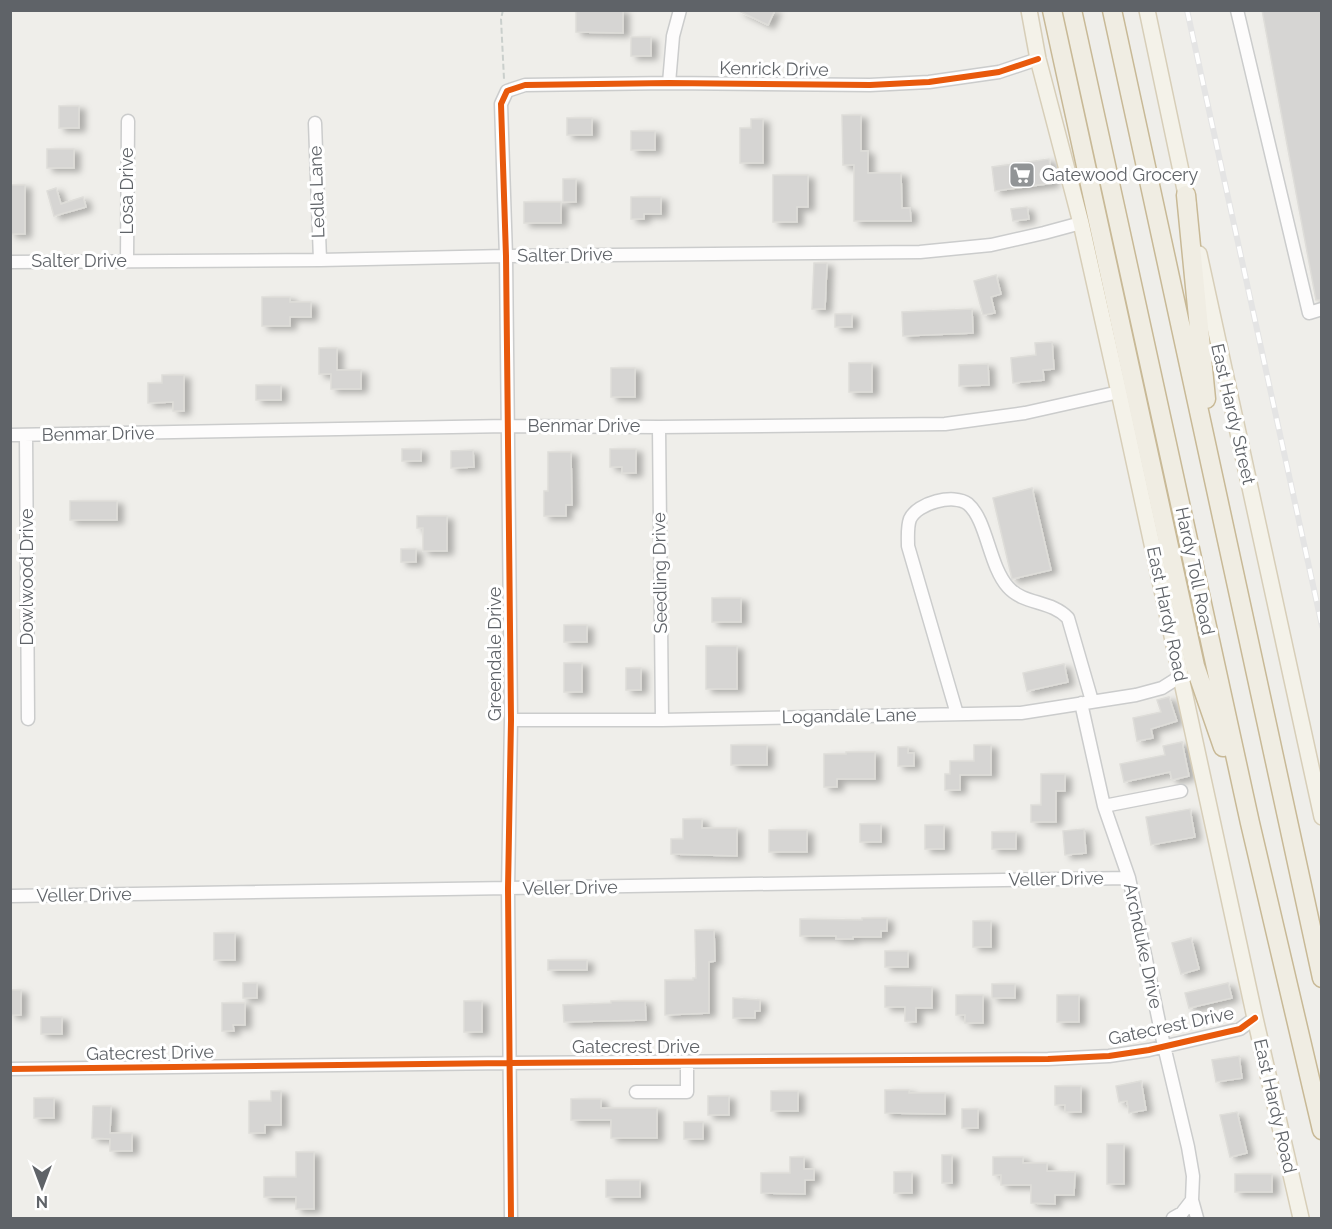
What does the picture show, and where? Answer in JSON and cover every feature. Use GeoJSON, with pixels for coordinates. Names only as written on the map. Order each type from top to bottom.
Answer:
{"type":"FeatureCollection","features":[{"type":"Feature","properties":{"kind":"highway"},"geometry":{"type":"LineString","coordinates":[[1052,10],[1195,666],[1250,823]]}},
{"type":"Feature","properties":{"kind":"highway"},"geometry":{"type":"LineString","coordinates":[[1066,10],[1082,56]]}},
{"type":"Feature","properties":{"kind":"highway","name":"Hardy Toll Road"},"geometry":{"type":"LineString","coordinates":[[1072,10],[1250,823],[1322,1130]]}},
{"type":"Feature","properties":{"kind":"highway","name":"Hardy Toll Road"},"geometry":{"type":"LineString","coordinates":[[1112,10],[1322,978]]}},
{"type":"Feature","properties":{"kind":"highway"},"geometry":{"type":"LineString","coordinates":[[1186,195],[1213,476]]}},
{"type":"Feature","properties":{"kind":"main road","name":"East Hardy Road"},"geometry":{"type":"LineString","coordinates":[[1029,10],[1038,59],[1081,223],[1301,1218]]}},
{"type":"Feature","properties":{"kind":"main road","name":"East Hardy Street"},"geometry":{"type":"LineString","coordinates":[[1147,10],[1322,817]]}},
{"type":"Feature","properties":{"kind":"street"},"geometry":{"type":"LineString","coordinates":[[669,82],[673,36],[680,10]]}},
{"type":"Feature","properties":{"kind":"street"},"geometry":{"type":"LineString","coordinates":[[1236,10],[1309,313],[1322,309]]}},
{"type":"Feature","properties":{"kind":"street","name":"Kenrick Drive"},"geometry":{"type":"LineString","coordinates":[[507,91],[525,85],[669,82],[870,85],[999,72],[1038,59]]}},
{"type":"Feature","properties":{"kind":"street","name":"Greendale Drive"},"geometry":{"type":"LineString","coordinates":[[507,91],[501,104],[506,256],[511,720],[508,889],[511,1218]]}},
{"type":"Feature","properties":{"kind":"street","name":"Losa Drive"},"geometry":{"type":"LineString","coordinates":[[127,261],[128,121]]}},
{"type":"Feature","properties":{"kind":"street","name":"Ledla Lane"},"geometry":{"type":"LineString","coordinates":[[315,123],[320,260]]}},
{"type":"Feature","properties":{"kind":"street","name":"Salter Drive"},"geometry":{"type":"LineString","coordinates":[[10,262],[920,252],[956,250],[991,244],[1081,223]]}},
{"type":"Feature","properties":{"kind":"street","name":"Benmar Drive"},"geometry":{"type":"LineString","coordinates":[[10,435],[508,426],[945,424],[1025,413],[1119,392]]}},
{"type":"Feature","properties":{"kind":"street","name":"Seedling Drive"},"geometry":{"type":"LineString","coordinates":[[659,427],[662,720]]}},
{"type":"Feature","properties":{"kind":"street","name":"Dowlwood Drive"},"geometry":{"type":"LineString","coordinates":[[26,435],[28,719]]}},
{"type":"Feature","properties":{"kind":"street","name":"Archduke Drive"},"geometry":{"type":"LineString","coordinates":[[957,714],[908,546],[910,518],[917,510],[952,500],[962,501],[969,505],[977,517],[998,572],[1008,586],[1017,595],[1046,604],[1068,618],[1087,702],[1104,806],[1129,878],[1164,1046],[1188,1147],[1193,1176],[1192,1200],[1197,1218]]}},
{"type":"Feature","properties":{"kind":"street","name":"Logandale Lane"},"geometry":{"type":"LineString","coordinates":[[511,720],[662,720],[1021,713],[1136,695],[1162,688],[1180,676]]}},
{"type":"Feature","properties":{"kind":"street"},"geometry":{"type":"LineString","coordinates":[[1104,806],[1180,791]]}},
{"type":"Feature","properties":{"kind":"street","name":"Veller Drive"},"geometry":{"type":"LineString","coordinates":[[10,896],[1129,878]]}},
{"type":"Feature","properties":{"kind":"street","name":"Gatecrest Drive"},"geometry":{"type":"LineString","coordinates":[[10,1069],[1048,1059],[1109,1056],[1149,1050],[1240,1029],[1255,1018]]}},
{"type":"Feature","properties":{"kind":"street"},"geometry":{"type":"LineString","coordinates":[[636,1092],[687,1092],[687,1062]]}},
{"type":"Feature","properties":{"kind":"street"},"geometry":{"type":"LineString","coordinates":[[1173,1218],[1182,1214],[1192,1200]]}},
{"type":"Feature","properties":{"kind":"path"},"geometry":{"type":"LineString","coordinates":[[503,10],[502,74],[507,91]]}},
{"type":"Feature","properties":{"kind":"building"},"geometry":{"type":"Polygon","coordinates":[[[576,10],[623,10],[623,33],[576,32],[576,10]]]}},
{"type":"Feature","properties":{"kind":"building"},"geometry":{"type":"Polygon","coordinates":[[[737,10],[775,10],[768,25],[737,10]]]}},
{"type":"Feature","properties":{"kind":"building"},"geometry":{"type":"Polygon","coordinates":[[[1262,10],[1322,10],[1322,300],[1316,300],[1262,10]]]}},
{"type":"Feature","properties":{"kind":"building"},"geometry":{"type":"Polygon","coordinates":[[[631,37],[651,37],[651,56],[631,56],[631,37]]]}},
{"type":"Feature","properties":{"kind":"building"},"geometry":{"type":"Polygon","coordinates":[[[59,106],[79,106],[79,128],[59,128],[59,106]]]}},
{"type":"Feature","properties":{"kind":"building"},"geometry":{"type":"Polygon","coordinates":[[[842,115],[861,115],[861,151],[868,151],[868,173],[901,173],[902,208],[910,208],[911,221],[854,221],[854,165],[843,165],[842,115]]]}},
{"type":"Feature","properties":{"kind":"building"},"geometry":{"type":"Polygon","coordinates":[[[567,118],[592,118],[592,135],[567,135],[567,118]]]}},
{"type":"Feature","properties":{"kind":"building"},"geometry":{"type":"Polygon","coordinates":[[[751,119],[763,119],[763,163],[740,163],[740,128],[751,128],[751,119]]]}},
{"type":"Feature","properties":{"kind":"building"},"geometry":{"type":"Polygon","coordinates":[[[631,131],[655,131],[655,150],[631,150],[631,131]]]}},
{"type":"Feature","properties":{"kind":"building"},"geometry":{"type":"Polygon","coordinates":[[[47,149],[74,149],[74,168],[47,168],[47,149]]]}},
{"type":"Feature","properties":{"kind":"building","name":"Gatewood Grocery"},"geometry":{"type":"Polygon","coordinates":[[[1049,159],[1053,183],[995,191],[992,167],[1049,159]]]}},
{"type":"Feature","properties":{"kind":"building"},"geometry":{"type":"Polygon","coordinates":[[[773,175],[808,175],[808,207],[797,207],[797,222],[773,222],[773,175]]]}},
{"type":"Feature","properties":{"kind":"building"},"geometry":{"type":"Polygon","coordinates":[[[563,179],[576,179],[576,202],[563,202],[563,179]]]}},
{"type":"Feature","properties":{"kind":"building"},"geometry":{"type":"Polygon","coordinates":[[[10,185],[25,185],[25,234],[10,234],[10,185]]]}},
{"type":"Feature","properties":{"kind":"building"},"geometry":{"type":"Polygon","coordinates":[[[56,188],[61,204],[83,197],[86,207],[54,216],[47,191],[56,188]]]}},
{"type":"Feature","properties":{"kind":"building"},"geometry":{"type":"Polygon","coordinates":[[[631,197],[661,197],[661,214],[644,214],[644,219],[631,219],[631,197]]]}},
{"type":"Feature","properties":{"kind":"building"},"geometry":{"type":"Polygon","coordinates":[[[524,202],[561,202],[561,223],[524,223],[524,202]]]}},
{"type":"Feature","properties":{"kind":"building"},"geometry":{"type":"Polygon","coordinates":[[[1027,207],[1029,219],[1013,221],[1011,209],[1027,207]]]}},
{"type":"Feature","properties":{"kind":"building"},"geometry":{"type":"Polygon","coordinates":[[[814,263],[827,263],[825,309],[812,309],[814,263]]]}},
{"type":"Feature","properties":{"kind":"building"},"geometry":{"type":"Polygon","coordinates":[[[996,275],[1001,294],[991,297],[995,313],[983,315],[974,281],[996,275]]]}},
{"type":"Feature","properties":{"kind":"building"},"geometry":{"type":"Polygon","coordinates":[[[262,297],[290,297],[290,302],[311,302],[311,317],[290,317],[290,326],[262,326],[262,297]]]}},
{"type":"Feature","properties":{"kind":"building"},"geometry":{"type":"Polygon","coordinates":[[[972,309],[973,333],[903,336],[902,312],[972,309]]]}},
{"type":"Feature","properties":{"kind":"building"},"geometry":{"type":"Polygon","coordinates":[[[835,314],[852,314],[852,327],[835,327],[835,314]]]}},
{"type":"Feature","properties":{"kind":"building"},"geometry":{"type":"Polygon","coordinates":[[[1052,342],[1054,369],[1043,370],[1044,380],[1013,383],[1011,358],[1036,355],[1035,343],[1052,342]]]}},
{"type":"Feature","properties":{"kind":"building"},"geometry":{"type":"Polygon","coordinates":[[[319,348],[337,348],[337,370],[361,370],[361,389],[331,389],[331,374],[319,374],[319,348]]]}},
{"type":"Feature","properties":{"kind":"building"},"geometry":{"type":"Polygon","coordinates":[[[849,363],[872,363],[872,392],[849,392],[849,363]]]}},
{"type":"Feature","properties":{"kind":"building"},"geometry":{"type":"Polygon","coordinates":[[[988,364],[989,385],[959,386],[959,365],[988,364]]]}},
{"type":"Feature","properties":{"kind":"building"},"geometry":{"type":"Polygon","coordinates":[[[611,368],[635,368],[635,397],[611,397],[611,368]]]}},
{"type":"Feature","properties":{"kind":"building"},"geometry":{"type":"Polygon","coordinates":[[[162,375],[184,375],[184,411],[173,411],[173,402],[148,403],[148,383],[162,383],[162,375]]]}},
{"type":"Feature","properties":{"kind":"building"},"geometry":{"type":"Polygon","coordinates":[[[256,385],[281,385],[281,400],[256,400],[256,385]]]}},
{"type":"Feature","properties":{"kind":"building"},"geometry":{"type":"Polygon","coordinates":[[[402,449],[421,449],[421,461],[402,461],[402,449]]]}},
{"type":"Feature","properties":{"kind":"building"},"geometry":{"type":"Polygon","coordinates":[[[610,449],[636,449],[636,473],[622,473],[622,467],[610,467],[610,449]]]}},
{"type":"Feature","properties":{"kind":"building"},"geometry":{"type":"Polygon","coordinates":[[[473,450],[474,467],[451,468],[451,451],[473,450]]]}},
{"type":"Feature","properties":{"kind":"building"},"geometry":{"type":"Polygon","coordinates":[[[548,452],[571,452],[572,505],[566,505],[566,516],[544,516],[544,491],[548,491],[548,452]]]}},
{"type":"Feature","properties":{"kind":"building"},"geometry":{"type":"Polygon","coordinates":[[[1032,488],[1051,570],[1012,579],[993,498],[1032,488]]]}},
{"type":"Feature","properties":{"kind":"building"},"geometry":{"type":"Polygon","coordinates":[[[70,501],[117,501],[117,520],[70,520],[70,501]]]}},
{"type":"Feature","properties":{"kind":"building"},"geometry":{"type":"Polygon","coordinates":[[[417,516],[447,516],[447,551],[423,551],[423,528],[417,528],[417,516]]]}},
{"type":"Feature","properties":{"kind":"building"},"geometry":{"type":"Polygon","coordinates":[[[401,549],[416,549],[416,562],[401,562],[401,549]]]}},
{"type":"Feature","properties":{"kind":"building"},"geometry":{"type":"Polygon","coordinates":[[[712,598],[741,598],[741,622],[712,622],[712,598]]]}},
{"type":"Feature","properties":{"kind":"building"},"geometry":{"type":"Polygon","coordinates":[[[564,625],[587,625],[587,642],[564,642],[564,625]]]}},
{"type":"Feature","properties":{"kind":"building"},"geometry":{"type":"Polygon","coordinates":[[[706,646],[737,646],[737,689],[706,689],[706,646]]]}},
{"type":"Feature","properties":{"kind":"building"},"geometry":{"type":"Polygon","coordinates":[[[564,663],[582,663],[582,692],[564,692],[564,663]]]}},
{"type":"Feature","properties":{"kind":"building"},"geometry":{"type":"Polygon","coordinates":[[[1064,664],[1068,682],[1027,691],[1023,673],[1064,664]]]}},
{"type":"Feature","properties":{"kind":"building"},"geometry":{"type":"Polygon","coordinates":[[[626,668],[641,668],[641,690],[626,690],[626,668]]]}},
{"type":"Feature","properties":{"kind":"building"},"geometry":{"type":"Polygon","coordinates":[[[1169,697],[1177,721],[1151,729],[1153,738],[1137,741],[1133,718],[1161,712],[1157,700],[1169,697]]]}},
{"type":"Feature","properties":{"kind":"building"},"geometry":{"type":"Polygon","coordinates":[[[1182,742],[1189,776],[1172,780],[1170,772],[1124,782],[1120,764],[1165,755],[1163,746],[1182,742]]]}},
{"type":"Feature","properties":{"kind":"building"},"geometry":{"type":"Polygon","coordinates":[[[731,745],[767,745],[767,765],[731,765],[731,745]]]}},
{"type":"Feature","properties":{"kind":"building"},"geometry":{"type":"Polygon","coordinates":[[[974,745],[991,745],[991,775],[960,775],[960,790],[945,790],[945,774],[950,774],[950,761],[974,761],[974,745]]]}},
{"type":"Feature","properties":{"kind":"building"},"geometry":{"type":"Polygon","coordinates":[[[898,747],[908,747],[908,753],[914,753],[914,766],[898,766],[898,747]]]}},
{"type":"Feature","properties":{"kind":"building"},"geometry":{"type":"Polygon","coordinates":[[[846,752],[875,752],[875,779],[837,779],[837,787],[824,787],[824,754],[846,754],[846,752]]]}},
{"type":"Feature","properties":{"kind":"building"},"geometry":{"type":"Polygon","coordinates":[[[1041,774],[1065,774],[1065,791],[1056,791],[1056,822],[1031,822],[1031,805],[1041,805],[1041,774]]]}},
{"type":"Feature","properties":{"kind":"building"},"geometry":{"type":"Polygon","coordinates":[[[1190,809],[1195,837],[1151,845],[1146,817],[1190,809]]]}},
{"type":"Feature","properties":{"kind":"building"},"geometry":{"type":"Polygon","coordinates":[[[683,819],[702,819],[702,828],[737,828],[737,856],[671,854],[671,839],[683,839],[683,819]]]}},
{"type":"Feature","properties":{"kind":"building"},"geometry":{"type":"Polygon","coordinates":[[[860,824],[881,824],[881,842],[860,842],[860,824]]]}},
{"type":"Feature","properties":{"kind":"building"},"geometry":{"type":"Polygon","coordinates":[[[925,825],[944,825],[944,849],[925,849],[925,825]]]}},
{"type":"Feature","properties":{"kind":"building"},"geometry":{"type":"Polygon","coordinates":[[[1084,829],[1086,853],[1065,855],[1063,831],[1084,829]]]}},
{"type":"Feature","properties":{"kind":"building"},"geometry":{"type":"Polygon","coordinates":[[[769,830],[807,830],[807,852],[769,852],[769,830]]]}},
{"type":"Feature","properties":{"kind":"building"},"geometry":{"type":"Polygon","coordinates":[[[992,832],[1016,832],[1016,849],[992,849],[992,832]]]}},
{"type":"Feature","properties":{"kind":"building"},"geometry":{"type":"Polygon","coordinates":[[[862,918],[887,918],[887,931],[881,931],[881,937],[853,937],[853,939],[836,939],[836,936],[800,936],[800,919],[862,920],[862,918]]]}},
{"type":"Feature","properties":{"kind":"building"},"geometry":{"type":"Polygon","coordinates":[[[973,921],[991,921],[991,947],[973,947],[973,921]]]}},
{"type":"Feature","properties":{"kind":"building"},"geometry":{"type":"Polygon","coordinates":[[[695,930],[714,930],[715,961],[709,962],[709,1013],[665,1015],[665,980],[693,980],[696,978],[695,930]]]}},
{"type":"Feature","properties":{"kind":"building"},"geometry":{"type":"Polygon","coordinates":[[[214,933],[235,933],[235,960],[214,960],[214,933]]]}},
{"type":"Feature","properties":{"kind":"building"},"geometry":{"type":"Polygon","coordinates":[[[1191,938],[1199,969],[1181,974],[1172,943],[1191,938]]]}},
{"type":"Feature","properties":{"kind":"building"},"geometry":{"type":"Polygon","coordinates":[[[885,951],[908,951],[908,967],[885,967],[885,951]]]}},
{"type":"Feature","properties":{"kind":"building"},"geometry":{"type":"Polygon","coordinates":[[[548,960],[587,960],[587,970],[548,970],[548,960]]]}},
{"type":"Feature","properties":{"kind":"building"},"geometry":{"type":"Polygon","coordinates":[[[243,983],[257,983],[257,998],[243,998],[243,983]]]}},
{"type":"Feature","properties":{"kind":"building"},"geometry":{"type":"Polygon","coordinates":[[[1228,983],[1232,998],[1189,1008],[1185,993],[1228,983]]]}},
{"type":"Feature","properties":{"kind":"building"},"geometry":{"type":"Polygon","coordinates":[[[992,984],[1015,984],[1015,998],[992,998],[992,984]]]}},
{"type":"Feature","properties":{"kind":"building"},"geometry":{"type":"Polygon","coordinates":[[[885,986],[932,987],[932,1008],[916,1008],[916,1022],[905,1021],[905,1007],[885,1007],[885,986]]]}},
{"type":"Feature","properties":{"kind":"building"},"geometry":{"type":"Polygon","coordinates":[[[10,990],[21,990],[21,1015],[10,1015],[10,990]]]}},
{"type":"Feature","properties":{"kind":"building"},"geometry":{"type":"Polygon","coordinates":[[[956,995],[983,995],[983,1023],[965,1023],[965,1015],[956,1015],[956,995]]]}},
{"type":"Feature","properties":{"kind":"building"},"geometry":{"type":"Polygon","coordinates":[[[1057,995],[1079,995],[1079,1022],[1057,1022],[1057,995]]]}},
{"type":"Feature","properties":{"kind":"building"},"geometry":{"type":"Polygon","coordinates":[[[733,998],[760,1000],[760,1011],[755,1011],[755,1018],[733,1018],[733,998]]]}},
{"type":"Feature","properties":{"kind":"building"},"geometry":{"type":"Polygon","coordinates":[[[464,1001],[482,1001],[482,1032],[464,1032],[464,1001]]]}},
{"type":"Feature","properties":{"kind":"building"},"geometry":{"type":"Polygon","coordinates":[[[611,1001],[645,1001],[646,1020],[564,1022],[563,1005],[611,1003],[611,1001]]]}},
{"type":"Feature","properties":{"kind":"building"},"geometry":{"type":"Polygon","coordinates":[[[222,1003],[245,1003],[245,1025],[233,1025],[234,1031],[222,1031],[222,1003]]]}},
{"type":"Feature","properties":{"kind":"building"},"geometry":{"type":"Polygon","coordinates":[[[41,1017],[62,1017],[62,1034],[41,1034],[41,1017]]]}},
{"type":"Feature","properties":{"kind":"building"},"geometry":{"type":"Polygon","coordinates":[[[1239,1056],[1242,1078],[1216,1082],[1212,1060],[1239,1056]]]}},
{"type":"Feature","properties":{"kind":"building"},"geometry":{"type":"Polygon","coordinates":[[[1141,1081],[1146,1110],[1129,1113],[1127,1101],[1119,1102],[1116,1086],[1141,1081]]]}},
{"type":"Feature","properties":{"kind":"building"},"geometry":{"type":"Polygon","coordinates":[[[1055,1086],[1081,1086],[1081,1112],[1065,1112],[1065,1105],[1055,1105],[1055,1086]]]}},
{"type":"Feature","properties":{"kind":"building"},"geometry":{"type":"Polygon","coordinates":[[[885,1090],[945,1093],[945,1114],[885,1113],[885,1090]]]}},
{"type":"Feature","properties":{"kind":"building"},"geometry":{"type":"Polygon","coordinates":[[[271,1091],[281,1091],[281,1125],[265,1125],[265,1133],[249,1133],[249,1101],[271,1101],[271,1091]]]}},
{"type":"Feature","properties":{"kind":"building"},"geometry":{"type":"Polygon","coordinates":[[[771,1091],[798,1091],[798,1111],[771,1111],[771,1091]]]}},
{"type":"Feature","properties":{"kind":"building"},"geometry":{"type":"Polygon","coordinates":[[[708,1096],[729,1096],[729,1115],[708,1115],[708,1096]]]}},
{"type":"Feature","properties":{"kind":"building"},"geometry":{"type":"Polygon","coordinates":[[[34,1098],[54,1098],[54,1118],[34,1118],[34,1098]]]}},
{"type":"Feature","properties":{"kind":"building"},"geometry":{"type":"Polygon","coordinates":[[[571,1099],[601,1099],[601,1108],[657,1108],[657,1138],[611,1138],[611,1120],[571,1120],[571,1099]]]}},
{"type":"Feature","properties":{"kind":"building"},"geometry":{"type":"Polygon","coordinates":[[[93,1106],[111,1106],[110,1133],[132,1133],[132,1151],[110,1151],[110,1139],[92,1138],[93,1106]]]}},
{"type":"Feature","properties":{"kind":"building"},"geometry":{"type":"Polygon","coordinates":[[[962,1109],[978,1109],[978,1128],[962,1128],[962,1109]]]}},
{"type":"Feature","properties":{"kind":"building"},"geometry":{"type":"Polygon","coordinates":[[[1237,1112],[1247,1153],[1230,1157],[1220,1115],[1237,1112]]]}},
{"type":"Feature","properties":{"kind":"building"},"geometry":{"type":"Polygon","coordinates":[[[684,1122],[703,1122],[703,1139],[684,1139],[684,1122]]]}},
{"type":"Feature","properties":{"kind":"building"},"geometry":{"type":"Polygon","coordinates":[[[1107,1144],[1124,1144],[1124,1184],[1107,1184],[1107,1144]]]}},
{"type":"Feature","properties":{"kind":"building"},"geometry":{"type":"Polygon","coordinates":[[[296,1152],[314,1152],[314,1209],[296,1209],[296,1197],[264,1197],[264,1177],[296,1177],[296,1152]]]}},
{"type":"Feature","properties":{"kind":"building"},"geometry":{"type":"Polygon","coordinates":[[[942,1155],[952,1155],[952,1183],[942,1183],[942,1155]]]}},
{"type":"Feature","properties":{"kind":"building"},"geometry":{"type":"Polygon","coordinates":[[[790,1157],[804,1157],[804,1169],[814,1169],[814,1180],[805,1180],[805,1194],[761,1193],[761,1173],[790,1173],[790,1157]]]}},
{"type":"Feature","properties":{"kind":"building"},"geometry":{"type":"Polygon","coordinates":[[[993,1157],[1023,1157],[1023,1163],[1047,1163],[1047,1171],[1075,1172],[1074,1195],[1055,1195],[1055,1204],[1031,1203],[1031,1185],[1001,1185],[1001,1175],[993,1175],[993,1157]]]}},
{"type":"Feature","properties":{"kind":"building"},"geometry":{"type":"Polygon","coordinates":[[[894,1172],[912,1172],[912,1193],[894,1193],[894,1172]]]}},
{"type":"Feature","properties":{"kind":"building"},"geometry":{"type":"Polygon","coordinates":[[[1235,1174],[1272,1174],[1272,1192],[1235,1192],[1235,1174]]]}},
{"type":"Feature","properties":{"kind":"building"},"geometry":{"type":"Polygon","coordinates":[[[606,1180],[640,1180],[640,1197],[606,1197],[606,1180]]]}},
{"type":"Feature","properties":{"kind":"railway"},"geometry":{"type":"LineString","coordinates":[[1187,10],[1322,626]]}},
{"type":"Feature","properties":{"kind":"cycle path"},"geometry":{"type":"LineString","coordinates":[[511,1218],[508,889],[511,720],[506,256],[501,104],[507,91],[525,85],[669,83],[870,85],[929,82],[999,72],[1038,59]]}},
{"type":"Feature","properties":{"kind":"cycle path"},"geometry":{"type":"LineString","coordinates":[[10,1069],[1048,1059],[1109,1056],[1149,1050],[1240,1029],[1255,1018]]}},
{"type":"Feature","properties":{"kind":"place","name":"Gatewood Grocery"},"geometry":{"type":"Point","coordinates":[1022,175]}}]}
